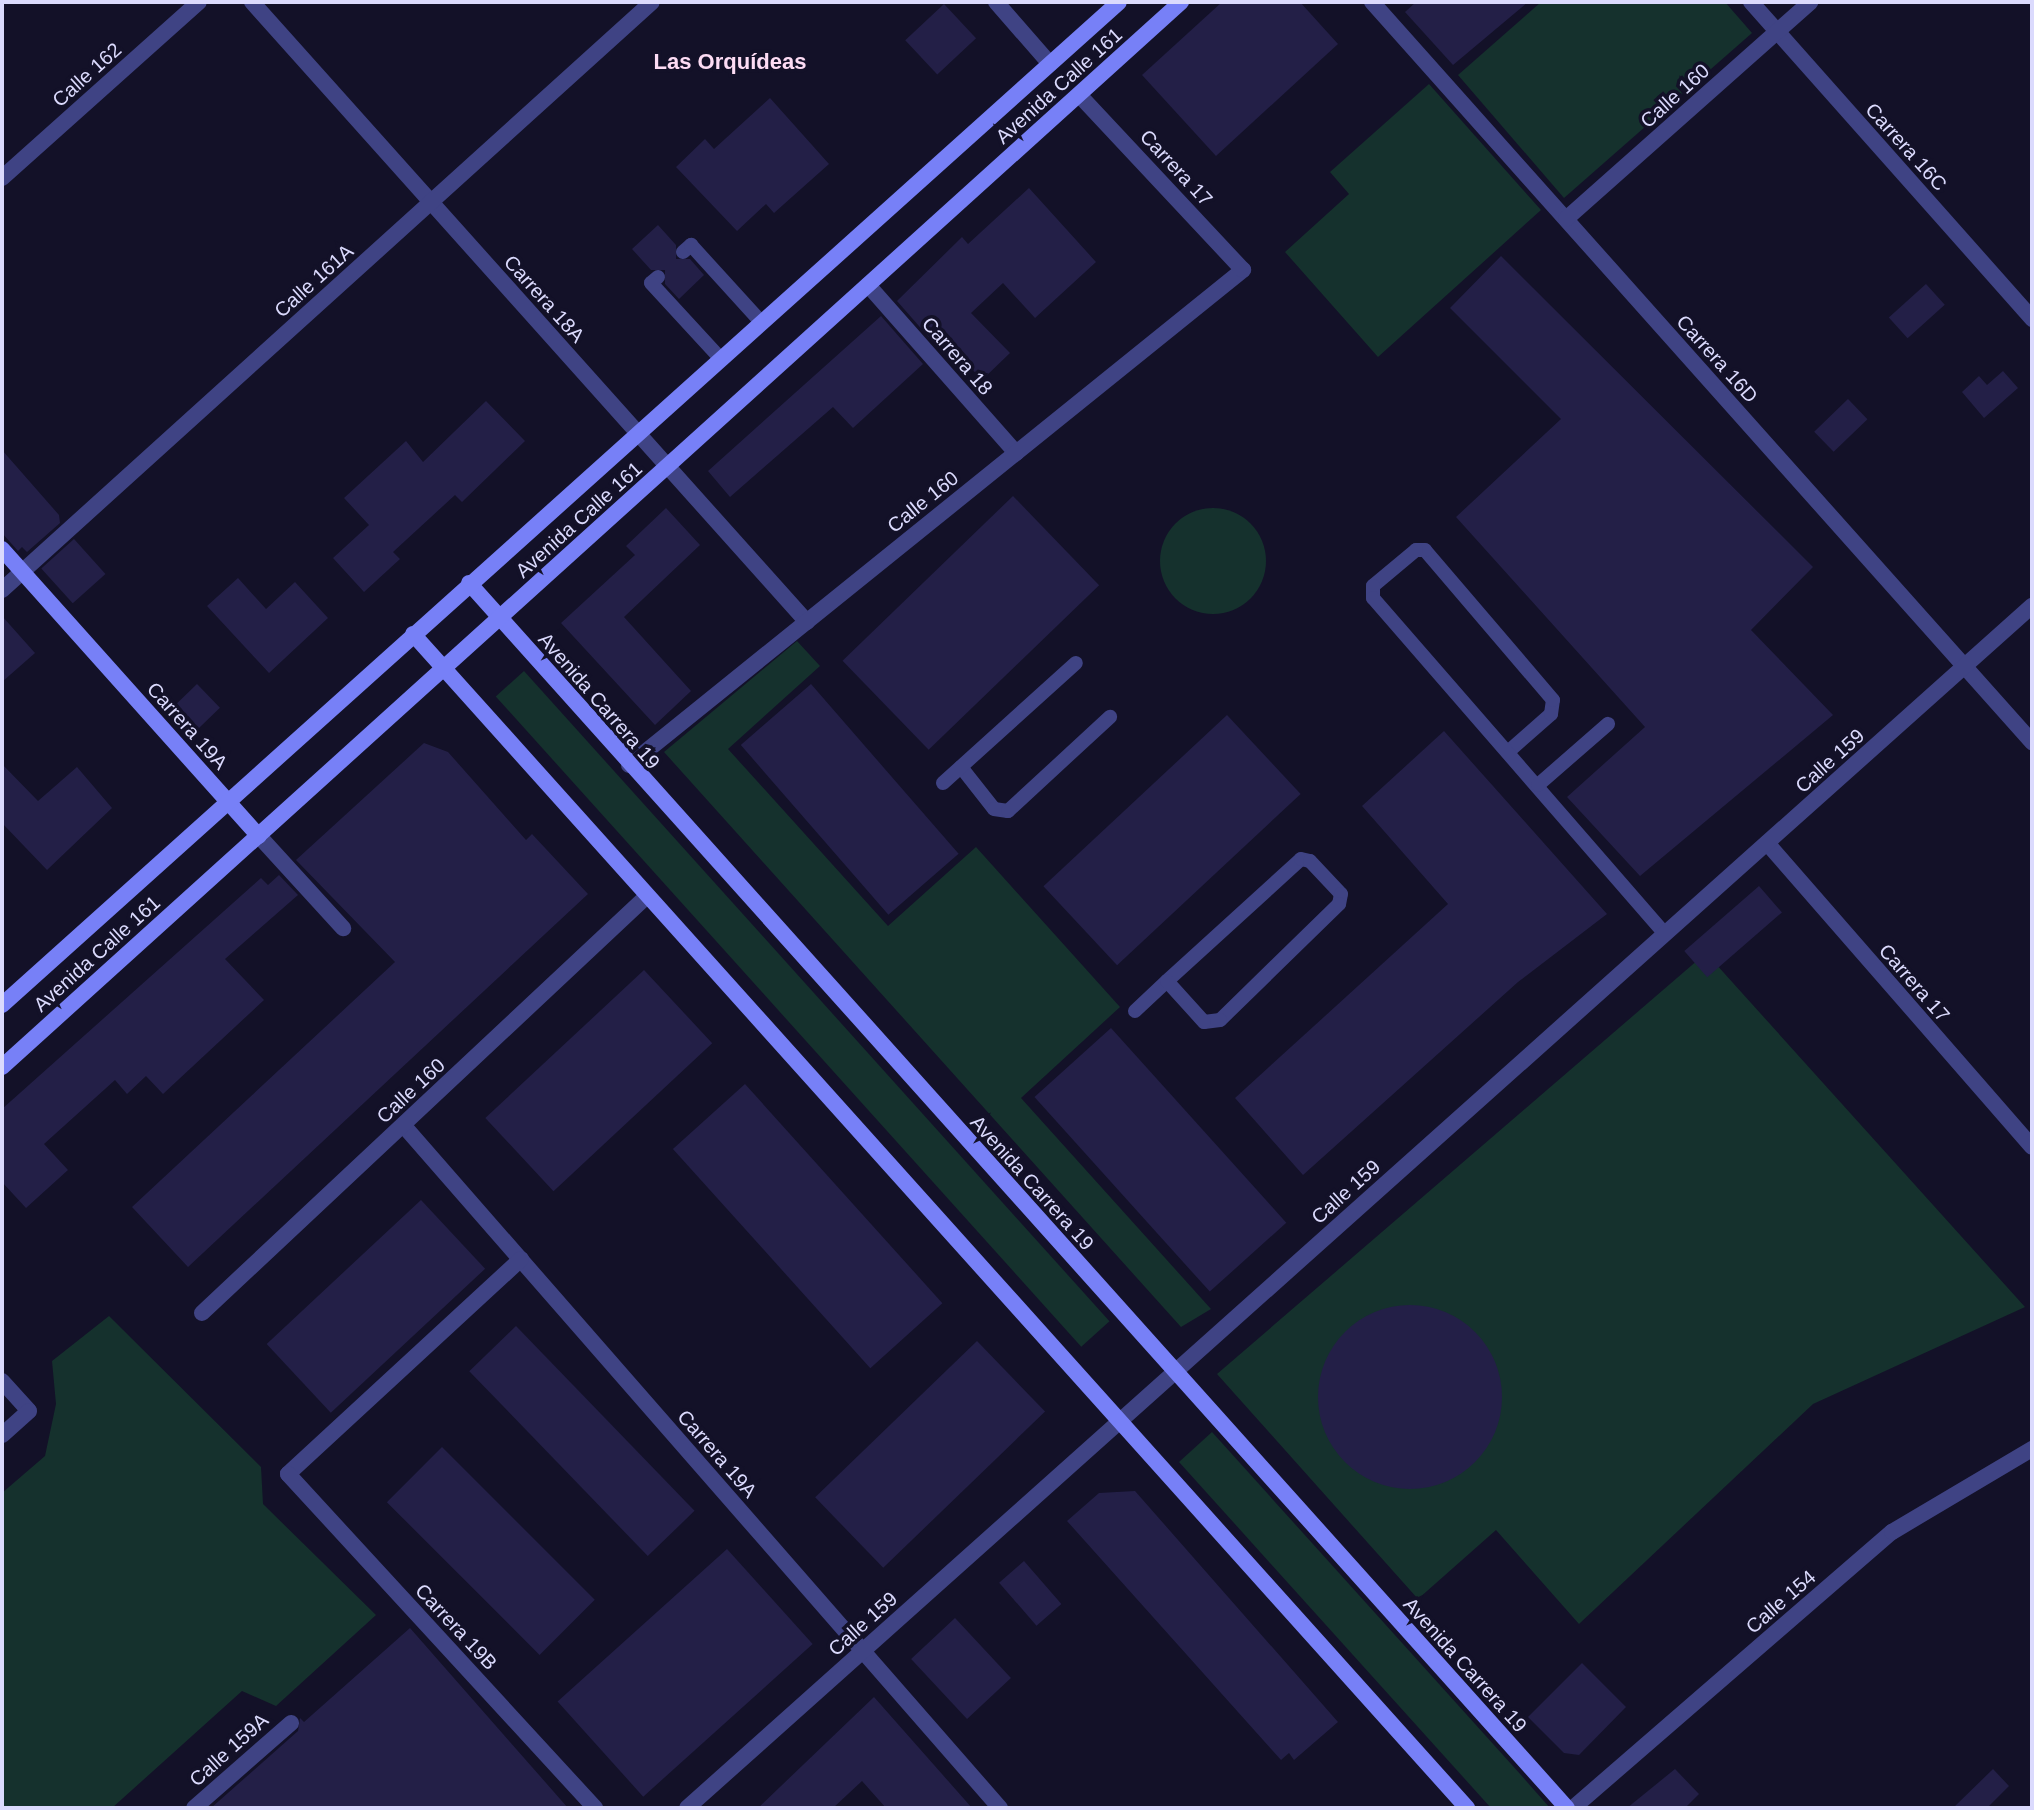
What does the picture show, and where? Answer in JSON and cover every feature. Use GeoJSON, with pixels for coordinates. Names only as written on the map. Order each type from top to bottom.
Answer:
{"type":"FeatureCollection","features":[{"type":"Feature","properties":{"kind":"main road","name":"Avenida Calle 161"},"geometry":{"type":"LineString","coordinates":[[2,1005],[1119,2]]}},
{"type":"Feature","properties":{"kind":"main road","name":"Avenida Calle 161"},"geometry":{"type":"LineString","coordinates":[[2,1067],[1181,2]]}},
{"type":"Feature","properties":{"kind":"main road","name":"Carrera 19A"},"geometry":{"type":"LineString","coordinates":[[2,549],[259,836]]}},
{"type":"Feature","properties":{"kind":"main road","name":"Avenida Carrera 19"},"geometry":{"type":"LineString","coordinates":[[469,583],[629,765],[1570,1808]]}},
{"type":"Feature","properties":{"kind":"main road"},"geometry":{"type":"LineString","coordinates":[[413,634],[1467,1808]]}},
{"type":"Feature","properties":{"kind":"street","name":"Calle 162"},"geometry":{"type":"LineString","coordinates":[[2,178],[199,2]]}},
{"type":"Feature","properties":{"kind":"street","name":"Carrera 18A"},"geometry":{"type":"LineString","coordinates":[[252,2],[807,622]]}},
{"type":"Feature","properties":{"kind":"street","name":"Calle 161A"},"geometry":{"type":"LineString","coordinates":[[2,590],[652,2]]}},
{"type":"Feature","properties":{"kind":"street"},"geometry":{"type":"LineString","coordinates":[[996,2],[1050,64]]}},
{"type":"Feature","properties":{"kind":"street","name":"Carrera 16D"},"geometry":{"type":"LineString","coordinates":[[1372,2],[2032,742]]}},
{"type":"Feature","properties":{"kind":"street","name":"Carrera 16C"},"geometry":{"type":"LineString","coordinates":[[1751,2],[2032,319]]}},
{"type":"Feature","properties":{"kind":"street","name":"Calle 160"},"geometry":{"type":"LineString","coordinates":[[1566,219],[1810,2]]}},
{"type":"Feature","properties":{"kind":"street","name":"Carrera 17"},"geometry":{"type":"LineString","coordinates":[[1079,95],[1243,270]]}},
{"type":"Feature","properties":{"kind":"street","name":"Calle 160"},"geometry":{"type":"LineString","coordinates":[[629,765],[1243,270]]}},
{"type":"Feature","properties":{"kind":"street","name":"Carrera 18"},"geometry":{"type":"LineString","coordinates":[[868,285],[1016,453]]}},
{"type":"Feature","properties":{"kind":"street","name":"Calle 159"},"geometry":{"type":"LineString","coordinates":[[687,1808],[2032,606]]}},
{"type":"Feature","properties":{"kind":"street","name":"Carrera 19A"},"geometry":{"type":"LineString","coordinates":[[259,836],[343,928]]}},
{"type":"Feature","properties":{"kind":"street","name":"Carrera 17"},"geometry":{"type":"LineString","coordinates":[[1767,843],[2032,1147]]}},
{"type":"Feature","properties":{"kind":"street","name":"Calle 160"},"geometry":{"type":"LineString","coordinates":[[202,1313],[646,897]]}},
{"type":"Feature","properties":{"kind":"street","name":"Carrera 19A"},"geometry":{"type":"LineString","coordinates":[[404,1126],[1000,1808]]}},
{"type":"Feature","properties":{"kind":"street","name":"Carrera 19B"},"geometry":{"type":"LineString","coordinates":[[521,1259],[288,1474],[595,1808]]}},
{"type":"Feature","properties":{"kind":"street"},"geometry":{"type":"LineString","coordinates":[[2,1381],[29,1411],[2,1435]]}},
{"type":"Feature","properties":{"kind":"street","name":"Calle 154"},"geometry":{"type":"LineString","coordinates":[[1570,1808],[1892,1532],[2032,1449]]}},
{"type":"Feature","properties":{"kind":"street","name":"Calle 159A"},"geometry":{"type":"LineString","coordinates":[[194,1808],[291,1723]]}},
{"type":"Feature","properties":{"kind":"lane"},"geometry":{"type":"LineString","coordinates":[[683,252],[691,245],[761,322]]}},
{"type":"Feature","properties":{"kind":"lane"},"geometry":{"type":"LineString","coordinates":[[658,277],[651,283],[720,358]]}},
{"type":"Feature","properties":{"kind":"lane"},"geometry":{"type":"LineString","coordinates":[[1509,751],[1551,714],[1553,700],[1425,550],[1416,550],[1373,586],[1373,598],[1665,934]]}},
{"type":"Feature","properties":{"kind":"lane"},"geometry":{"type":"LineString","coordinates":[[943,783],[1076,663]]}},
{"type":"Feature","properties":{"kind":"lane"},"geometry":{"type":"LineString","coordinates":[[961,767],[994,809],[1008,811],[1110,717]]}},
{"type":"Feature","properties":{"kind":"lane"},"geometry":{"type":"LineString","coordinates":[[1538,785],[1608,724]]}},
{"type":"Feature","properties":{"kind":"lane"},"geometry":{"type":"LineString","coordinates":[[1135,1011],[1167,981],[1301,859],[1310,861],[1341,894],[1339,904],[1220,1020],[1204,1022],[1167,981]]}},
{"type":"Feature","properties":{"kind":"green space"},"geometry":{"type":"Polygon","coordinates":[[[1541,2],[1725,2],[1752,33],[1564,198],[1458,75],[1541,2]]]}},
{"type":"Feature","properties":{"kind":"green space"},"geometry":{"type":"Polygon","coordinates":[[[1429,84],[1541,210],[1378,357],[1285,252],[1349,194],[1330,172],[1429,84]]]}},
{"type":"Feature","properties":{"kind":"green space"},"geometry":{"type":"Polygon","coordinates":[[[1213,508],[1233,512],[1251,523],[1262,541],[1266,561],[1262,581],[1251,599],[1233,610],[1213,614],[1193,610],[1175,599],[1164,581],[1160,561],[1164,541],[1175,523],[1193,512],[1213,508]]]}},
{"type":"Feature","properties":{"kind":"green space"},"geometry":{"type":"Polygon","coordinates":[[[797,641],[820,666],[728,749],[888,926],[976,847],[1120,1007],[1021,1098],[1211,1309],[1181,1327],[664,752],[797,641]]]}},
{"type":"Feature","properties":{"kind":"green space"},"geometry":{"type":"Polygon","coordinates":[[[524,671],[1109,1321],[1081,1347],[496,696],[524,671]]]}},
{"type":"Feature","properties":{"kind":"green space"},"geometry":{"type":"Polygon","coordinates":[[[1706,953],[2025,1307],[1813,1404],[1579,1624],[1496,1530],[1418,1599],[1217,1374],[1706,953]]]}},
{"type":"Feature","properties":{"kind":"green space"},"geometry":{"type":"Polygon","coordinates":[[[109,1316],[261,1467],[263,1504],[376,1615],[276,1706],[242,1691],[112,1808],[2,1808],[2,1493],[45,1456],[56,1404],[52,1361],[109,1316]]]}},
{"type":"Feature","properties":{"kind":"green space"},"geometry":{"type":"Polygon","coordinates":[[[1212,1432],[1550,1808],[1491,1808],[1179,1462],[1212,1432]]]}},
{"type":"Feature","properties":{"kind":"building"},"geometry":{"type":"Polygon","coordinates":[[[1222,2],[1300,2],[1338,44],[1216,156],[1142,75],[1222,2]]]}},
{"type":"Feature","properties":{"kind":"building"},"geometry":{"type":"Polygon","coordinates":[[[1416,2],[1528,2],[1453,65],[1405,12],[1416,2]]]}},
{"type":"Feature","properties":{"kind":"building"},"geometry":{"type":"Polygon","coordinates":[[[944,4],[976,38],[937,75],[905,40],[944,4]]]}},
{"type":"Feature","properties":{"kind":"building"},"geometry":{"type":"Polygon","coordinates":[[[770,98],[829,164],[774,213],[766,204],[737,231],[676,167],[705,139],[714,149],[770,98]]]}},
{"type":"Feature","properties":{"kind":"building"},"geometry":{"type":"Polygon","coordinates":[[[1029,188],[1096,262],[1035,318],[1003,283],[971,313],[1010,353],[982,380],[948,343],[940,350],[897,301],[962,237],[968,244],[1029,188]]]}},
{"type":"Feature","properties":{"kind":"building"},"geometry":{"type":"Polygon","coordinates":[[[658,225],[676,245],[676,259],[690,259],[704,275],[679,299],[665,284],[665,270],[651,270],[632,249],[658,225]]]}},
{"type":"Feature","properties":{"kind":"building"},"geometry":{"type":"Polygon","coordinates":[[[1501,256],[1813,567],[1751,630],[1833,715],[1640,876],[1567,797],[1645,727],[1456,517],[1561,419],[1450,308],[1501,256]]]}},
{"type":"Feature","properties":{"kind":"building"},"geometry":{"type":"Polygon","coordinates":[[[1926,284],[1945,305],[1908,338],[1889,317],[1926,284]]]}},
{"type":"Feature","properties":{"kind":"building"},"geometry":{"type":"Polygon","coordinates":[[[881,316],[923,364],[853,428],[833,407],[730,497],[708,471],[881,316]]]}},
{"type":"Feature","properties":{"kind":"building"},"geometry":{"type":"Polygon","coordinates":[[[2003,371],[2018,388],[1984,418],[1962,392],[1979,376],[1987,385],[2003,371]]]}},
{"type":"Feature","properties":{"kind":"building"},"geometry":{"type":"Polygon","coordinates":[[[1848,399],[1867,419],[1834,452],[1814,432],[1848,399]]]}},
{"type":"Feature","properties":{"kind":"building"},"geometry":{"type":"Polygon","coordinates":[[[486,401],[525,441],[462,502],[455,495],[393,552],[400,559],[364,592],[333,558],[369,525],[344,498],[406,441],[423,462],[486,401]]]}},
{"type":"Feature","properties":{"kind":"building"},"geometry":{"type":"Polygon","coordinates":[[[2,450],[59,515],[60,523],[27,552],[22,547],[18,551],[2,533],[2,450]]]}},
{"type":"Feature","properties":{"kind":"building"},"geometry":{"type":"Polygon","coordinates":[[[1013,496],[1099,585],[929,750],[843,661],[1013,496]]]}},
{"type":"Feature","properties":{"kind":"building"},"geometry":{"type":"Polygon","coordinates":[[[666,508],[700,545],[624,617],[691,691],[655,725],[561,623],[635,555],[626,546],[666,508]]]}},
{"type":"Feature","properties":{"kind":"building"},"geometry":{"type":"Polygon","coordinates":[[[74,539],[105,574],[73,603],[41,568],[74,539]]]}},
{"type":"Feature","properties":{"kind":"building"},"geometry":{"type":"Polygon","coordinates":[[[238,578],[266,609],[295,582],[328,618],[269,673],[207,606],[238,578]]]}},
{"type":"Feature","properties":{"kind":"building"},"geometry":{"type":"Polygon","coordinates":[[[2,616],[35,653],[2,682],[2,616]]]}},
{"type":"Feature","properties":{"kind":"building"},"geometry":{"type":"Polygon","coordinates":[[[197,684],[220,708],[197,730],[174,706],[197,684]]]}},
{"type":"Feature","properties":{"kind":"building"},"geometry":{"type":"Polygon","coordinates":[[[811,684],[959,854],[888,915],[741,745],[811,684]]]}},
{"type":"Feature","properties":{"kind":"building"},"geometry":{"type":"Polygon","coordinates":[[[1227,715],[1301,794],[1117,965],[1043,886],[1227,715]]]}},
{"type":"Feature","properties":{"kind":"building"},"geometry":{"type":"Polygon","coordinates":[[[1444,731],[1607,914],[1518,982],[1303,1175],[1235,1098],[1448,904],[1362,806],[1444,731]]]}},
{"type":"Feature","properties":{"kind":"building"},"geometry":{"type":"Polygon","coordinates":[[[424,743],[448,752],[526,840],[532,834],[588,894],[188,1267],[132,1207],[395,962],[296,860],[424,743]]]}},
{"type":"Feature","properties":{"kind":"building"},"geometry":{"type":"Polygon","coordinates":[[[2,764],[38,801],[77,767],[112,808],[47,870],[2,823],[2,764]]]}},
{"type":"Feature","properties":{"kind":"building"},"geometry":{"type":"Polygon","coordinates":[[[279,875],[298,895],[225,959],[264,1000],[163,1094],[146,1076],[127,1094],[115,1080],[44,1144],[68,1170],[26,1208],[2,1182],[2,1109],[261,878],[268,885],[279,875]]]}},
{"type":"Feature","properties":{"kind":"building"},"geometry":{"type":"Polygon","coordinates":[[[1759,886],[1782,912],[1707,977],[1684,951],[1759,886]]]}},
{"type":"Feature","properties":{"kind":"building"},"geometry":{"type":"Polygon","coordinates":[[[644,970],[712,1043],[553,1191],[485,1118],[644,970]]]}},
{"type":"Feature","properties":{"kind":"building"},"geometry":{"type":"Polygon","coordinates":[[[1111,1028],[1286,1223],[1210,1292],[1034,1097],[1111,1028]]]}},
{"type":"Feature","properties":{"kind":"building"},"geometry":{"type":"Polygon","coordinates":[[[745,1084],[942,1303],[870,1368],[673,1149],[745,1084]]]}},
{"type":"Feature","properties":{"kind":"building"},"geometry":{"type":"Polygon","coordinates":[[[421,1200],[485,1269],[331,1413],[267,1344],[421,1200]]]}},
{"type":"Feature","properties":{"kind":"building"},"geometry":{"type":"Polygon","coordinates":[[[1410,1305],[1445,1312],[1475,1332],[1495,1362],[1502,1397],[1495,1432],[1475,1462],[1445,1482],[1410,1489],[1375,1482],[1345,1462],[1325,1432],[1318,1397],[1325,1362],[1345,1332],[1375,1312],[1410,1305]]]}},
{"type":"Feature","properties":{"kind":"building"},"geometry":{"type":"Polygon","coordinates":[[[516,1326],[695,1511],[648,1556],[469,1371],[516,1326]]]}},
{"type":"Feature","properties":{"kind":"building"},"geometry":{"type":"Polygon","coordinates":[[[977,1341],[1045,1411],[883,1568],[815,1497],[977,1341]]]}},
{"type":"Feature","properties":{"kind":"building"},"geometry":{"type":"Polygon","coordinates":[[[442,1447],[595,1600],[540,1655],[387,1502],[442,1447]]]}},
{"type":"Feature","properties":{"kind":"building"},"geometry":{"type":"Polygon","coordinates":[[[1135,1491],[1338,1722],[1294,1760],[1289,1753],[1281,1760],[1067,1521],[1099,1493],[1135,1491]]]}},
{"type":"Feature","properties":{"kind":"building"},"geometry":{"type":"Polygon","coordinates":[[[727,1549],[813,1644],[643,1797],[558,1702],[727,1549]]]}},
{"type":"Feature","properties":{"kind":"building"},"geometry":{"type":"Polygon","coordinates":[[[1024,1561],[1061,1604],[1036,1626],[999,1583],[1024,1561]]]}},
{"type":"Feature","properties":{"kind":"building"},"geometry":{"type":"Polygon","coordinates":[[[955,1618],[1011,1678],[967,1719],[911,1659],[955,1618]]]}},
{"type":"Feature","properties":{"kind":"building"},"geometry":{"type":"Polygon","coordinates":[[[410,1628],[568,1808],[211,1808],[298,1731],[300,1718],[304,1722],[410,1628]]]}},
{"type":"Feature","properties":{"kind":"building"},"geometry":{"type":"Polygon","coordinates":[[[1582,1663],[1626,1707],[1579,1755],[1564,1753],[1528,1717],[1582,1663]]]}},
{"type":"Feature","properties":{"kind":"building"},"geometry":{"type":"Polygon","coordinates":[[[874,1697],[972,1808],[886,1808],[862,1781],[833,1808],[758,1808],[874,1697]]]}},
{"type":"Feature","properties":{"kind":"building"},"geometry":{"type":"Polygon","coordinates":[[[1675,1769],[1699,1794],[1685,1808],[1627,1808],[1675,1769]]]}},
{"type":"Feature","properties":{"kind":"building"},"geometry":{"type":"Polygon","coordinates":[[[1993,1769],[2009,1786],[1987,1808],[1953,1808],[1993,1769]]]}},
{"type":"Feature","properties":{"kind":"district","name":"Las Orquídeas"},"geometry":{"type":"Point","coordinates":[730,62]}}]}
